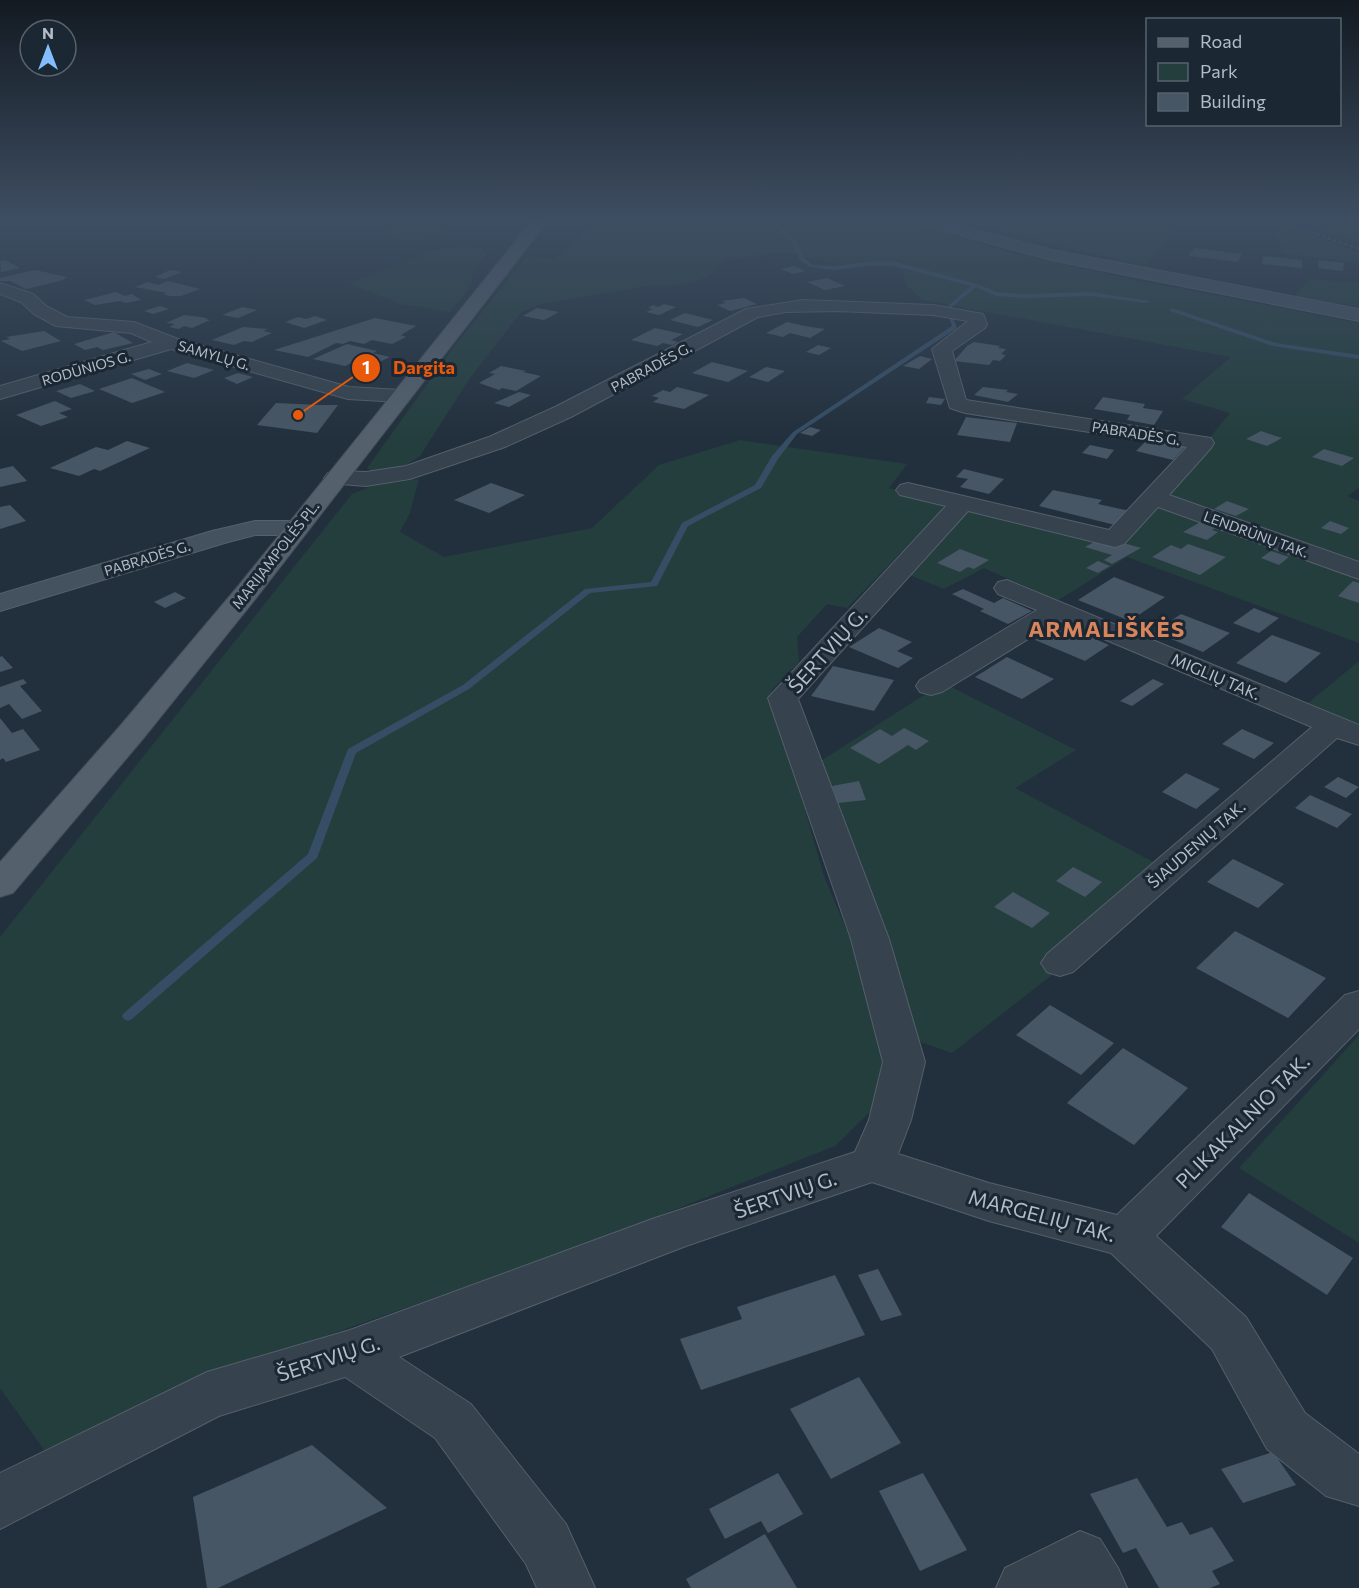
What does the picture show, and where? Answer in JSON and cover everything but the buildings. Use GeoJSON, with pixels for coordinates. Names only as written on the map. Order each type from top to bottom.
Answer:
{"type":"FeatureCollection","features":[{"type":"Feature","properties":{"kind":"main road","name":"MARIJAMPOLĖS PL."},"geometry":{"type":"LineString","coordinates":[[0,885],[138,724],[483,292]]}},
{"type":"Feature","properties":{"kind":"main road"},"geometry":{"type":"LineString","coordinates":[[1242,292],[1359,315]]}},
{"type":"Feature","properties":{"kind":"main road","name":"PABRADĖS G."},"geometry":{"type":"LineString","coordinates":[[0,603],[221,536],[255,528],[297,528]]}},
{"type":"Feature","properties":{"kind":"street","name":"SAMYLŲ G."},"geometry":{"type":"LineString","coordinates":[[11,292],[27,298],[40,310],[63,322],[126,327],[348,393],[401,396]]}},
{"type":"Feature","properties":{"kind":"street","name":"PABRADĖS G."},"geometry":{"type":"LineString","coordinates":[[336,478],[383,477],[410,472],[496,442],[563,412],[752,313],[781,307],[812,305],[942,312],[975,318],[978,324],[942,349],[957,404],[965,407],[1203,443],[1153,497]]}},
{"type":"Feature","properties":{"kind":"street","name":"RODŪNIOS G."},"geometry":{"type":"LineString","coordinates":[[0,393],[171,342]]}},
{"type":"Feature","properties":{"kind":"street"},"geometry":{"type":"LineString","coordinates":[[908,490],[1115,538],[1153,497]]}},
{"type":"Feature","properties":{"kind":"street","name":"LENDRŪNŲ TAK."},"geometry":{"type":"LineString","coordinates":[[1153,497],[1359,571]]}},
{"type":"Feature","properties":{"kind":"street","name":"ŠERTVIŲ G."},"geometry":{"type":"LineString","coordinates":[[0,1502],[207,1396],[350,1353],[671,1232],[872,1164],[890,1120],[904,1062],[870,939],[783,698],[961,504]]}},
{"type":"Feature","properties":{"kind":"street","name":"MIGLIŲ TAK."},"geometry":{"type":"LineString","coordinates":[[1007,588],[1346,731]]}},
{"type":"Feature","properties":{"kind":"street"},"geometry":{"type":"LineString","coordinates":[[931,686],[1059,609]]}},
{"type":"Feature","properties":{"kind":"street","name":"ŠIAUDENIŲ TAK."},"geometry":{"type":"LineString","coordinates":[[1060,963],[1346,731]]}},
{"type":"Feature","properties":{"kind":"street","name":"PLIKAKALNIO TAK."},"geometry":{"type":"LineString","coordinates":[[1125,1237],[1359,1005]]}},
{"type":"Feature","properties":{"kind":"street","name":"MARGELIŲ TAK."},"geometry":{"type":"LineString","coordinates":[[872,1164],[989,1202],[1125,1237],[1229,1333],[1286,1431],[1345,1477],[1359,1480]]}},
{"type":"Feature","properties":{"kind":"street"},"geometry":{"type":"LineString","coordinates":[[350,1353],[453,1421],[546,1544],[566,1588]]}},
{"type":"Feature","properties":{"kind":"street"},"geometry":{"type":"LineString","coordinates":[[1024,1588],[1080,1559],[1098,1588]]}},
{"type":"Feature","properties":{"kind":"green space"},"geometry":{"type":"Polygon","coordinates":[[[371,292],[466,292],[450,312],[400,304],[371,292]]]}},
{"type":"Feature","properties":{"kind":"green space"},"geometry":{"type":"Polygon","coordinates":[[[498,292],[612,292],[540,304],[521,312],[470,378],[420,456],[403,467],[376,473],[367,468],[456,344],[498,292]]]}},
{"type":"Feature","properties":{"kind":"green space"},"geometry":{"type":"Polygon","coordinates":[[[914,292],[1198,292],[1359,323],[1359,488],[1347,496],[1359,501],[1359,643],[1127,557],[1057,601],[984,568],[944,589],[907,574],[967,508],[1123,543],[1230,413],[1182,399],[1231,357],[922,300],[914,292]]]}},
{"type":"Feature","properties":{"kind":"green space"},"geometry":{"type":"Polygon","coordinates":[[[1298,292],[1359,292],[1359,307],[1295,296],[1298,292]]]}},
{"type":"Feature","properties":{"kind":"green space"},"geometry":{"type":"Polygon","coordinates":[[[740,440],[907,464],[889,488],[942,503],[943,509],[847,608],[827,604],[797,637],[799,662],[771,691],[824,876],[880,1010],[884,1053],[871,1111],[835,1146],[583,1246],[268,1356],[44,1450],[0,1388],[0,937],[352,494],[372,486],[419,479],[410,513],[400,532],[444,557],[592,528],[659,465],[740,440]]]}},
{"type":"Feature","properties":{"kind":"green space"},"geometry":{"type":"Polygon","coordinates":[[[1359,661],[1359,725],[1307,704],[1359,661]]]}},
{"type":"Feature","properties":{"kind":"green space"},"geometry":{"type":"Polygon","coordinates":[[[943,683],[1076,750],[1015,788],[1179,876],[952,1053],[918,1041],[816,764],[943,683]]]}},
{"type":"Feature","properties":{"kind":"green space"},"geometry":{"type":"Polygon","coordinates":[[[1359,1035],[1359,1243],[1239,1168],[1359,1035]]]}},
{"type":"Feature","properties":{"kind":"waterway"},"geometry":{"type":"LineString","coordinates":[[951,306],[967,292]]}},
{"type":"Feature","properties":{"kind":"waterway"},"geometry":{"type":"LineString","coordinates":[[992,292],[1025,296],[1090,294],[1147,301]]}},
{"type":"Feature","properties":{"kind":"waterway"},"geometry":{"type":"LineString","coordinates":[[1172,310],[1275,345],[1359,357]]}},
{"type":"Feature","properties":{"kind":"waterway"},"geometry":{"type":"LineString","coordinates":[[128,1016],[313,856],[352,751],[466,687],[588,591],[654,584],[685,525],[758,486],[775,458],[795,433],[955,327],[951,319]]}},
{"type":"Feature","properties":{"kind":"place","name":"Dargita"},"geometry":{"type":"Point","coordinates":[298,415]}},
{"type":"Feature","properties":{"kind":"district","name":"ARMALIŠKĖS"},"geometry":{"type":"Point","coordinates":[1107,628]}}]}
